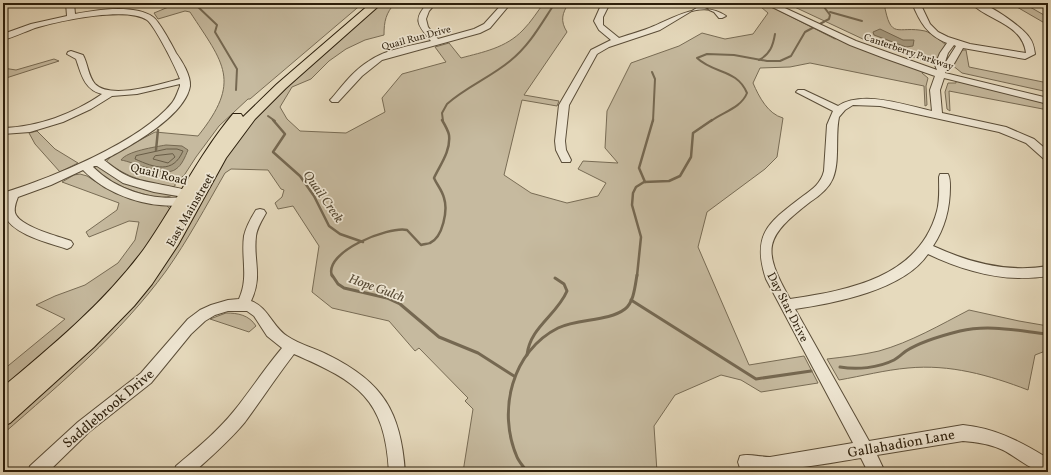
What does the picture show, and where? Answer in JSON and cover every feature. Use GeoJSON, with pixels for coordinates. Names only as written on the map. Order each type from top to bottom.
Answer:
{"type":"FeatureCollection","features":[{"type":"Feature","properties":{"kind":"main road","name":"East Mainstreet"},"geometry":{"type":"LineString","coordinates":[[3,417],[82,348],[126,303],[162,257],[187,198],[214,146],[242,111],[265,89],[367,3]]}},
{"type":"Feature","properties":{"kind":"main road","name":"East Mainstreet"},"geometry":{"type":"LineString","coordinates":[[3,399],[77,334],[111,299],[148,254],[187,198],[255,111],[377,3]]}},
{"type":"Feature","properties":{"kind":"street"},"geometry":{"type":"LineString","coordinates":[[70,3],[71,16]]}},
{"type":"Feature","properties":{"kind":"street"},"geometry":{"type":"LineString","coordinates":[[432,3],[423,12],[421,18],[423,25],[436,42]]}},
{"type":"Feature","properties":{"kind":"street","name":"Quail Run Drive"},"geometry":{"type":"LineString","coordinates":[[335,100],[374,60],[387,55],[481,30],[488,25],[507,3]]}},
{"type":"Feature","properties":{"kind":"street"},"geometry":{"type":"LineString","coordinates":[[606,3],[598,16],[598,22],[601,28],[617,41]]}},
{"type":"Feature","properties":{"kind":"street"},"geometry":{"type":"LineString","coordinates":[[566,160],[561,150],[560,136],[566,100],[594,52],[617,41],[657,28],[700,3],[715,9],[722,16]]}},
{"type":"Feature","properties":{"kind":"street","name":"Canterberry Parkway"},"geometry":{"type":"LineString","coordinates":[[768,3],[806,18],[876,53],[998,90],[1048,101]]}},
{"type":"Feature","properties":{"kind":"street","name":"Canterberry Parkway"},"geometry":{"type":"LineString","coordinates":[[782,3],[806,18]]}},
{"type":"Feature","properties":{"kind":"street"},"geometry":{"type":"LineString","coordinates":[[916,3],[928,27],[939,36],[956,43],[1031,57],[1027,40],[1023,34],[975,3]]}},
{"type":"Feature","properties":{"kind":"street"},"geometry":{"type":"LineString","coordinates":[[3,37],[33,25],[71,16],[98,11],[131,9],[146,14],[151,19],[182,72],[185,80],[184,90],[174,109],[162,120],[138,136],[54,180],[8,195],[9,211],[14,222],[67,244]]}},
{"type":"Feature","properties":{"kind":"street"},"geometry":{"type":"LineString","coordinates":[[937,115],[936,90],[941,72],[948,67],[956,43]]}},
{"type":"Feature","properties":{"kind":"street"},"geometry":{"type":"LineString","coordinates":[[71,54],[80,57],[92,86],[100,91],[110,93],[135,92],[185,80]]}},
{"type":"Feature","properties":{"kind":"street","name":"Canterberry Parkway"},"geometry":{"type":"LineString","coordinates":[[941,72],[1048,94]]}},
{"type":"Feature","properties":{"kind":"street"},"geometry":{"type":"LineString","coordinates":[[801,92],[839,110],[850,104],[868,101],[998,128],[1034,139],[1048,157]]}},
{"type":"Feature","properties":{"kind":"street"},"geometry":{"type":"LineString","coordinates":[[3,131],[21,130],[46,124],[92,105],[110,93]]}},
{"type":"Feature","properties":{"kind":"street","name":"Day Star Drive"},"geometry":{"type":"LineString","coordinates":[[839,110],[835,114],[827,178],[817,191],[777,222],[770,232],[766,242],[766,255],[768,270],[877,472]]}},
{"type":"Feature","properties":{"kind":"street","name":"Quail Road"},"geometry":{"type":"LineString","coordinates":[[90,162],[87,168],[95,177],[108,185],[145,198],[187,198]]}},
{"type":"Feature","properties":{"kind":"street"},"geometry":{"type":"LineString","coordinates":[[786,305],[838,297],[873,286],[899,272],[926,248],[936,231],[942,216],[944,205],[944,176]]}},
{"type":"Feature","properties":{"kind":"street"},"geometry":{"type":"LineString","coordinates":[[242,305],[252,279],[250,235],[260,213]]}},
{"type":"Feature","properties":{"kind":"street"},"geometry":{"type":"LineString","coordinates":[[926,248],[955,261],[991,270],[1023,274],[1048,271]]}},
{"type":"Feature","properties":{"kind":"street","name":"Saddlebrook Drive"},"geometry":{"type":"LineString","coordinates":[[36,472],[82,428],[146,378],[196,320],[215,309],[242,305],[250,306],[259,311],[272,331],[280,339],[348,372],[371,392],[384,414],[394,438],[397,472]]}},
{"type":"Feature","properties":{"kind":"street"},"geometry":{"type":"LineString","coordinates":[[182,472],[214,444],[239,417],[269,374],[292,346]]}},
{"type":"Feature","properties":{"kind":"street","name":"Gallahadion Lane"},"geometry":{"type":"LineString","coordinates":[[746,462],[770,466],[955,433],[968,433],[1001,441],[1018,449],[1048,468]]}},
{"type":"Feature","properties":{"kind":"shaded area"},"geometry":{"type":"Polygon","coordinates":[[[178,3],[363,3],[250,99],[248,99],[219,126],[185,174],[175,184],[175,186],[172,187],[137,179],[106,162],[112,155],[155,132],[198,136],[212,117],[220,101],[224,86],[223,73],[219,60],[212,46],[190,12],[185,11],[158,19],[154,13],[178,3]]]}},
{"type":"Feature","properties":{"kind":"shaded area"},"geometry":{"type":"Polygon","coordinates":[[[381,3],[395,3],[389,10],[386,18],[384,35],[365,40],[346,49],[329,61],[311,79],[292,87],[280,107],[287,119],[300,131],[346,133],[385,112],[382,98],[402,74],[446,62],[435,47],[449,43],[461,58],[486,51],[502,45],[516,36],[529,24],[544,3],[569,3],[563,17],[563,24],[567,32],[524,95],[559,101],[557,106],[522,100],[504,175],[531,193],[567,203],[598,196],[606,183],[578,169],[583,161],[618,163],[605,148],[607,111],[631,63],[679,46],[702,33],[725,39],[753,34],[768,13],[761,7],[752,3],[764,3],[835,39],[838,38],[923,71],[922,73],[928,78],[926,86],[927,105],[925,106],[924,86],[810,63],[790,67],[760,68],[753,83],[755,88],[768,109],[783,118],[777,157],[765,169],[707,212],[698,247],[749,365],[804,356],[818,383],[761,392],[741,380],[721,375],[675,395],[654,426],[657,472],[463,472],[473,409],[465,401],[468,398],[419,348],[415,351],[389,321],[332,308],[312,292],[319,246],[293,206],[278,209],[275,203],[282,197],[284,190],[281,189],[268,170],[231,169],[225,173],[182,247],[148,294],[110,337],[3,434],[3,423],[224,160],[260,111],[381,3]]]}},
{"type":"Feature","properties":{"kind":"shaded area"},"geometry":{"type":"Polygon","coordinates":[[[786,3],[884,3],[889,23],[893,27],[902,30],[928,32],[946,45],[937,61],[927,62],[865,40],[786,3]]]}},
{"type":"Feature","properties":{"kind":"shaded area"},"geometry":{"type":"Polygon","coordinates":[[[1010,3],[1023,3],[1048,16],[1048,25],[1010,3]]]}},
{"type":"Feature","properties":{"kind":"shaded area"},"geometry":{"type":"Polygon","coordinates":[[[960,50],[966,50],[969,67],[1048,83],[1048,92],[962,73],[952,65],[960,50]]]}},
{"type":"Feature","properties":{"kind":"shaded area"},"geometry":{"type":"Polygon","coordinates":[[[54,59],[59,61],[3,79],[3,68],[16,70],[54,59]]]}},
{"type":"Feature","properties":{"kind":"shaded area"},"geometry":{"type":"Polygon","coordinates":[[[956,81],[1048,103],[1048,110],[949,91],[950,111],[947,109],[945,92],[948,83],[956,83],[956,81]]]}},
{"type":"Feature","properties":{"kind":"shaded area"},"geometry":{"type":"Polygon","coordinates":[[[37,131],[55,149],[78,163],[60,172],[35,144],[29,133],[37,131]]]}},
{"type":"Feature","properties":{"kind":"shaded area"},"geometry":{"type":"Polygon","coordinates":[[[98,166],[118,179],[172,195],[159,197],[139,193],[105,179],[93,168],[98,166]]]}},
{"type":"Feature","properties":{"kind":"shaded area"},"geometry":{"type":"Polygon","coordinates":[[[80,174],[87,176],[101,185],[119,193],[165,204],[170,209],[156,234],[115,288],[3,393],[3,370],[65,319],[36,305],[85,285],[118,263],[135,240],[139,222],[129,221],[89,237],[86,232],[117,210],[119,203],[62,182],[74,175],[80,174]]]}},
{"type":"Feature","properties":{"kind":"shaded area"},"geometry":{"type":"Polygon","coordinates":[[[969,310],[1048,326],[1048,350],[1035,355],[1028,390],[984,375],[954,369],[924,367],[899,369],[839,380],[827,359],[866,354],[891,347],[925,333],[969,310]]]}},
{"type":"Feature","properties":{"kind":"shaded area"},"geometry":{"type":"Polygon","coordinates":[[[226,313],[243,315],[250,319],[256,326],[249,332],[210,319],[226,313]]]}},
{"type":"Feature","properties":{"kind":"water"},"geometry":{"type":"Polygon","coordinates":[[[880,29],[903,40],[914,40],[913,46],[906,47],[874,35],[873,32],[880,29]]]}},
{"type":"Feature","properties":{"kind":"water"},"geometry":{"type":"Polygon","coordinates":[[[166,145],[182,146],[188,150],[180,165],[171,171],[157,171],[121,160],[129,154],[135,152],[166,145]]]}},
{"type":"Feature","properties":{"kind":"waterway","name":"Quail Creek"},"geometry":{"type":"LineString","coordinates":[[196,3],[196,5],[217,25],[215,32],[237,69],[236,90]]}},
{"type":"Feature","properties":{"kind":"waterway","name":"Hope Gulch"},"geometry":{"type":"LineString","coordinates":[[443,121],[442,113],[447,104],[462,92],[503,67],[517,55],[535,34],[555,3]]}},
{"type":"Feature","properties":{"kind":"waterway"},"geometry":{"type":"LineString","coordinates":[[760,60],[780,61],[791,56],[805,32],[829,19],[830,15],[821,3]]}},
{"type":"Feature","properties":{"kind":"waterway"},"geometry":{"type":"LineString","coordinates":[[830,12],[862,21]]}},
{"type":"Feature","properties":{"kind":"waterway"},"geometry":{"type":"LineString","coordinates":[[760,60],[766,55],[770,49],[775,34]]}},
{"type":"Feature","properties":{"kind":"waterway"},"geometry":{"type":"LineString","coordinates":[[711,121],[736,106],[741,102],[747,93],[743,85],[737,80],[697,58],[707,54],[734,55],[760,60]]}},
{"type":"Feature","properties":{"kind":"waterway"},"geometry":{"type":"LineString","coordinates":[[652,72],[655,79],[653,121]]}},
{"type":"Feature","properties":{"kind":"waterway","name":"Quail Creek"},"geometry":{"type":"LineString","coordinates":[[268,116],[275,121]]}},
{"type":"Feature","properties":{"kind":"waterway","name":"Quail Creek"},"geometry":{"type":"LineString","coordinates":[[273,120],[285,134],[273,152],[300,176],[314,196],[329,226],[340,234],[361,241]]}},
{"type":"Feature","properties":{"kind":"waterway","name":"Hope Gulch"},"geometry":{"type":"LineString","coordinates":[[361,241],[386,232],[407,230],[421,245],[430,243],[438,235],[445,216],[445,203],[442,192],[434,178],[447,152],[449,141],[448,131],[442,120]]}},
{"type":"Feature","properties":{"kind":"waterway"},"geometry":{"type":"LineString","coordinates":[[645,182],[639,168],[653,120]]}},
{"type":"Feature","properties":{"kind":"waterway"},"geometry":{"type":"LineString","coordinates":[[645,182],[669,181],[680,176],[691,157],[693,133],[712,120]]}},
{"type":"Feature","properties":{"kind":"waterway"},"geometry":{"type":"LineString","coordinates":[[156,150],[158,130]]}},
{"type":"Feature","properties":{"kind":"waterway"},"geometry":{"type":"LineString","coordinates":[[637,276],[641,237],[632,205],[633,193],[636,187],[645,182]]}},
{"type":"Feature","properties":{"kind":"waterway","name":"Hope Gulch"},"geometry":{"type":"LineString","coordinates":[[332,275],[332,267],[337,258],[361,241]]}},
{"type":"Feature","properties":{"kind":"waterway","name":"Hope Gulch"},"geometry":{"type":"LineString","coordinates":[[332,275],[338,284],[344,288],[387,298],[400,304],[439,337],[478,353],[514,376]]}},
{"type":"Feature","properties":{"kind":"waterway"},"geometry":{"type":"LineString","coordinates":[[631,300],[635,289],[637,275]]}},
{"type":"Feature","properties":{"kind":"waterway"},"geometry":{"type":"LineString","coordinates":[[527,354],[529,345],[538,329],[557,307],[567,291],[564,284],[555,278]]}},
{"type":"Feature","properties":{"kind":"waterway"},"geometry":{"type":"LineString","coordinates":[[527,354],[542,338],[558,328],[618,313],[625,309],[631,300]]}},
{"type":"Feature","properties":{"kind":"waterway"},"geometry":{"type":"LineString","coordinates":[[631,300],[756,379],[811,371]]}},
{"type":"Feature","properties":{"kind":"waterway"},"geometry":{"type":"LineString","coordinates":[[840,367],[874,367],[888,363],[906,351],[925,342],[971,329],[993,328],[1048,334]]}},
{"type":"Feature","properties":{"kind":"waterway"},"geometry":{"type":"LineString","coordinates":[[527,354],[513,384],[509,402],[508,421],[511,439],[517,457],[527,472]]}}]}
